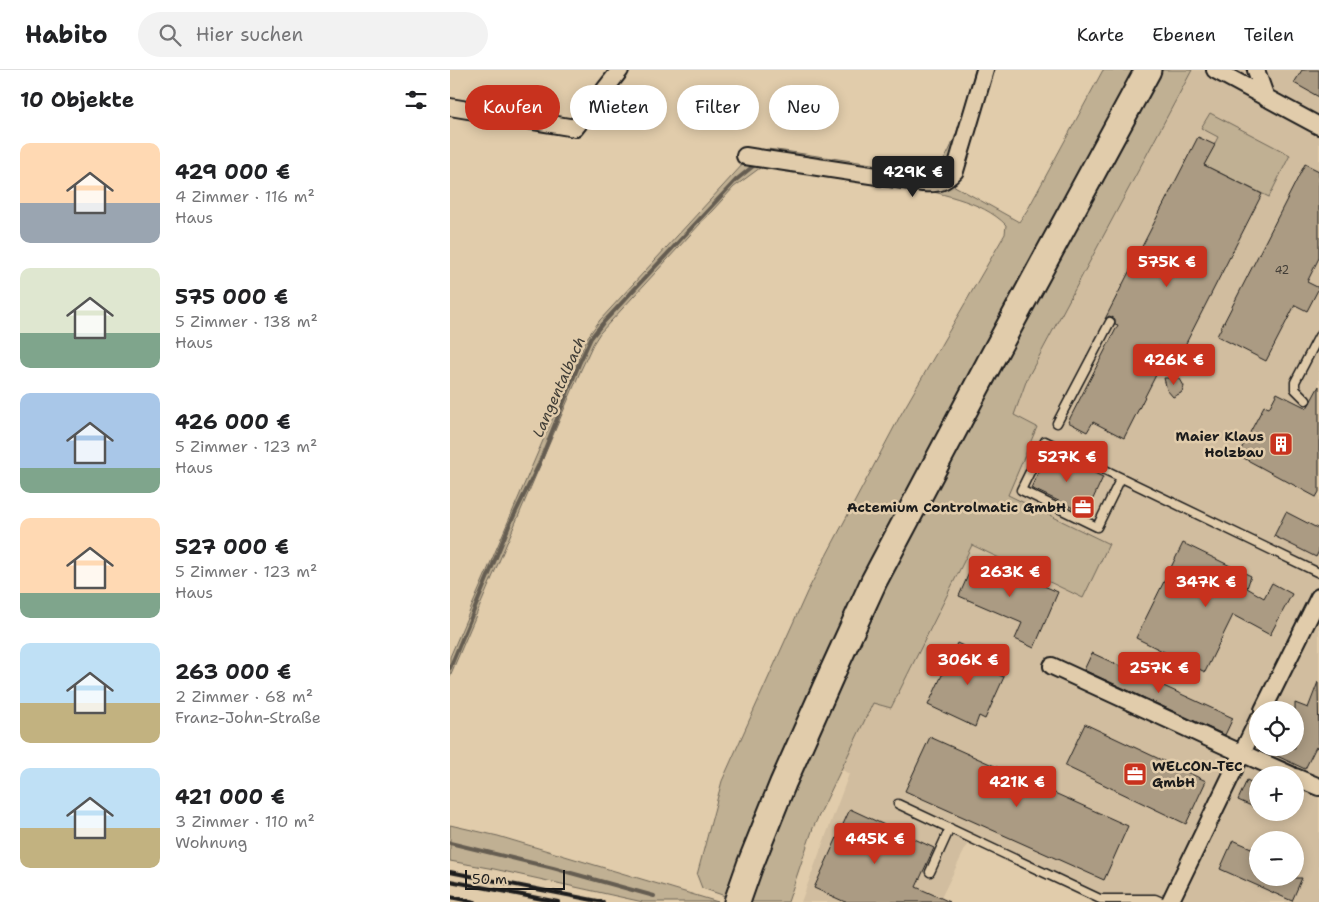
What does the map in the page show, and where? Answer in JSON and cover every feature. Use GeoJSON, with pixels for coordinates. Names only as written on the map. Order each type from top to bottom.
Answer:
{"type":"FeatureCollection","features":[{"type":"Feature","properties":{"kind":"main road"},"geometry":{"type":"LineString","coordinates":[[737,902],[783,783],[874,582],[1148,70]]}},
{"type":"Feature","properties":{"kind":"street"},"geometry":{"type":"LineString","coordinates":[[450,107],[575,128],[620,70]]}},
{"type":"Feature","properties":{"kind":"street"},"geometry":{"type":"LineString","coordinates":[[746,156],[936,184],[946,180],[954,171],[986,70]]}},
{"type":"Feature","properties":{"kind":"street"},"geometry":{"type":"LineString","coordinates":[[1215,70],[1319,126]]}},
{"type":"Feature","properties":{"kind":"street"},"geometry":{"type":"LineString","coordinates":[[1256,70],[1266,98]]}},
{"type":"Feature","properties":{"kind":"street"},"geometry":{"type":"LineString","coordinates":[[1267,701],[1319,597]]}},
{"type":"Feature","properties":{"kind":"street"},"geometry":{"type":"LineString","coordinates":[[1052,666],[1270,766]]}},
{"type":"Feature","properties":{"kind":"street"},"geometry":{"type":"LineString","coordinates":[[1170,902],[1249,737]]}},
{"type":"Feature","properties":{"kind":"street"},"geometry":{"type":"LineString","coordinates":[[1304,781],[1319,788]]}},
{"type":"Feature","properties":{"kind":"lane"},"geometry":{"type":"LineString","coordinates":[[1057,422],[1110,322]]}},
{"type":"Feature","properties":{"kind":"lane"},"geometry":{"type":"LineString","coordinates":[[1306,400],[1295,389],[1295,382],[1319,336]]}},
{"type":"Feature","properties":{"kind":"lane"},"geometry":{"type":"LineString","coordinates":[[1121,478],[1097,527],[1021,490],[1045,441],[1319,573]]}},
{"type":"Feature","properties":{"kind":"lane"},"geometry":{"type":"LineString","coordinates":[[898,804],[1100,899],[1155,899],[1162,902]]}},
{"type":"Feature","properties":{"kind":"lane"},"geometry":{"type":"LineString","coordinates":[[930,872],[950,828]]}},
{"type":"Feature","properties":{"kind":"shaded area"},"geometry":{"type":"Polygon","coordinates":[[[975,70],[982,70],[957,152],[943,178],[760,153],[767,149],[913,170],[936,168],[942,162],[954,139],[975,70]]]}},
{"type":"Feature","properties":{"kind":"shaded area"},"geometry":{"type":"Polygon","coordinates":[[[1103,70],[1138,70],[728,897],[702,888],[697,875],[722,781],[807,592],[900,416],[1005,234],[1006,225],[996,216],[972,203],[903,185],[951,184],[1019,222],[1028,209],[1103,70]]]}},
{"type":"Feature","properties":{"kind":"shaded area"},"geometry":{"type":"Polygon","coordinates":[[[1158,70],[1192,70],[1027,379],[1014,415],[1037,427],[1008,495],[1109,544],[1083,598],[972,545],[891,708],[873,703],[813,828],[788,902],[751,902],[762,869],[759,867],[878,595],[1158,70]]]}},
{"type":"Feature","properties":{"kind":"shaded area"},"geometry":{"type":"Polygon","coordinates":[[[1192,70],[1319,70],[1319,902],[1103,902],[969,841],[939,902],[801,902],[849,774],[841,769],[873,702],[891,708],[972,545],[1082,598],[1109,544],[1007,495],[1037,428],[1014,415],[1027,379],[1192,70]]]}},
{"type":"Feature","properties":{"kind":"shaded area"},"geometry":{"type":"Polygon","coordinates":[[[1210,113],[1290,155],[1269,197],[1204,165],[1218,137],[1201,128],[1210,113]]]}},
{"type":"Feature","properties":{"kind":"shaded area"},"geometry":{"type":"Polygon","coordinates":[[[768,162],[734,187],[600,333],[593,344],[450,676],[450,657],[587,338],[600,320],[744,163],[768,162]]]}},
{"type":"Feature","properties":{"kind":"shaded area"},"geometry":{"type":"Polygon","coordinates":[[[450,825],[498,836],[718,902],[643,902],[450,861],[450,825]]]}},
{"type":"Feature","properties":{"kind":"building"},"geometry":{"type":"Polygon","coordinates":[[[1302,70],[1319,70],[1319,97],[1294,83],[1302,70]]]}},
{"type":"Feature","properties":{"kind":"building"},"geometry":{"type":"Polygon","coordinates":[[[1198,137],[1215,145],[1204,165],[1262,194],[1179,357],[1158,346],[1146,367],[1157,373],[1124,438],[1093,422],[1087,432],[1068,422],[1118,325],[1115,324],[1115,319],[1112,317],[1109,316],[1105,319],[1198,137]]]}},
{"type":"Feature","properties":{"kind":"building"},"geometry":{"type":"Polygon","coordinates":[[[1305,164],[1319,171],[1319,258],[1307,282],[1319,288],[1307,311],[1295,305],[1266,361],[1217,336],[1305,164]]]}},
{"type":"Feature","properties":{"kind":"building"},"geometry":{"type":"Polygon","coordinates":[[[1164,378],[1180,379],[1184,386],[1181,393],[1173,397],[1167,390],[1164,378]]]}},
{"type":"Feature","properties":{"kind":"building","name":"Maier Klaus Holzbau"},"geometry":{"type":"Polygon","coordinates":[[[1319,386],[1319,492],[1316,497],[1238,455],[1264,406],[1269,408],[1277,393],[1307,408],[1319,386]]]}},
{"type":"Feature","properties":{"kind":"building"},"geometry":{"type":"Polygon","coordinates":[[[1048,451],[1103,477],[1086,514],[1031,488],[1048,451]]]}},
{"type":"Feature","properties":{"kind":"building"},"geometry":{"type":"Polygon","coordinates":[[[1286,512],[1319,529],[1319,551],[1316,557],[1274,536],[1286,512]]]}},
{"type":"Feature","properties":{"kind":"building"},"geometry":{"type":"Polygon","coordinates":[[[1183,543],[1251,576],[1247,588],[1264,598],[1272,583],[1292,594],[1270,635],[1233,615],[1205,672],[1136,638],[1183,543]]]}},
{"type":"Feature","properties":{"kind":"building"},"geometry":{"type":"Polygon","coordinates":[[[976,557],[1058,592],[1034,648],[1015,639],[1022,623],[959,596],[976,557]]]}},
{"type":"Feature","properties":{"kind":"building"},"geometry":{"type":"Polygon","coordinates":[[[957,643],[1003,665],[999,675],[1004,677],[985,719],[979,716],[975,727],[928,705],[957,643]]]}},
{"type":"Feature","properties":{"kind":"building"},"geometry":{"type":"Polygon","coordinates":[[[1092,653],[1233,718],[1225,735],[1084,670],[1092,653]]]}},
{"type":"Feature","properties":{"kind":"building"},"geometry":{"type":"Polygon","coordinates":[[[1318,682],[1319,749],[1316,747],[1305,769],[1304,766],[1299,766],[1277,756],[1304,756],[1304,706],[1308,708],[1318,682]]]}},
{"type":"Feature","properties":{"kind":"building","name":"WELCON-TEC GmbH"},"geometry":{"type":"Polygon","coordinates":[[[1085,724],[1206,781],[1186,824],[1065,766],[1085,724]]]}},
{"type":"Feature","properties":{"kind":"building"},"geometry":{"type":"Polygon","coordinates":[[[930,737],[1128,826],[1104,880],[905,791],[930,737]]]}},
{"type":"Feature","properties":{"kind":"building"},"geometry":{"type":"Polygon","coordinates":[[[1247,780],[1249,781],[1249,805],[1238,800],[1247,780]]]}},
{"type":"Feature","properties":{"kind":"building"},"geometry":{"type":"Polygon","coordinates":[[[850,809],[934,848],[916,887],[950,902],[845,902],[814,888],[850,809]]]}},
{"type":"Feature","properties":{"kind":"building"},"geometry":{"type":"Polygon","coordinates":[[[1233,840],[1249,847],[1249,882],[1220,869],[1233,840]]]}},
{"type":"Feature","properties":{"kind":"building"},"geometry":{"type":"Polygon","coordinates":[[[1258,886],[1299,886],[1292,901],[1258,886]]]}},
{"type":"Feature","properties":{"kind":"waterway","name":"Langentalbach"},"geometry":{"type":"LineString","coordinates":[[450,668],[509,526],[539,464],[591,338],[736,180],[757,163]]}},
{"type":"Feature","properties":{"kind":"waterway","name":"Langentalbach"},"geometry":{"type":"LineString","coordinates":[[450,843],[553,868],[654,896]]}},
{"type":"Feature","properties":{"kind":"railway"},"geometry":{"type":"LineString","coordinates":[[450,872],[603,902]]}},
{"type":"Feature","properties":{"kind":"railway"},"geometry":{"type":"LineString","coordinates":[[450,881],[558,902]]}},
{"type":"Feature","properties":{"kind":"railway"},"geometry":{"type":"LineString","coordinates":[[450,897],[475,902]]}},
{"type":"Feature","properties":{"kind":"place","name":"Maier Klaus Holzbau"},"geometry":{"type":"Point","coordinates":[1281,444]}},
{"type":"Feature","properties":{"kind":"place","name":"Actemium Controlmatic GmbH"},"geometry":{"type":"Point","coordinates":[1083,507]}},
{"type":"Feature","properties":{"kind":"place","name":"WELCON-TEC GmbH"},"geometry":{"type":"Point","coordinates":[1135,774]}}]}
